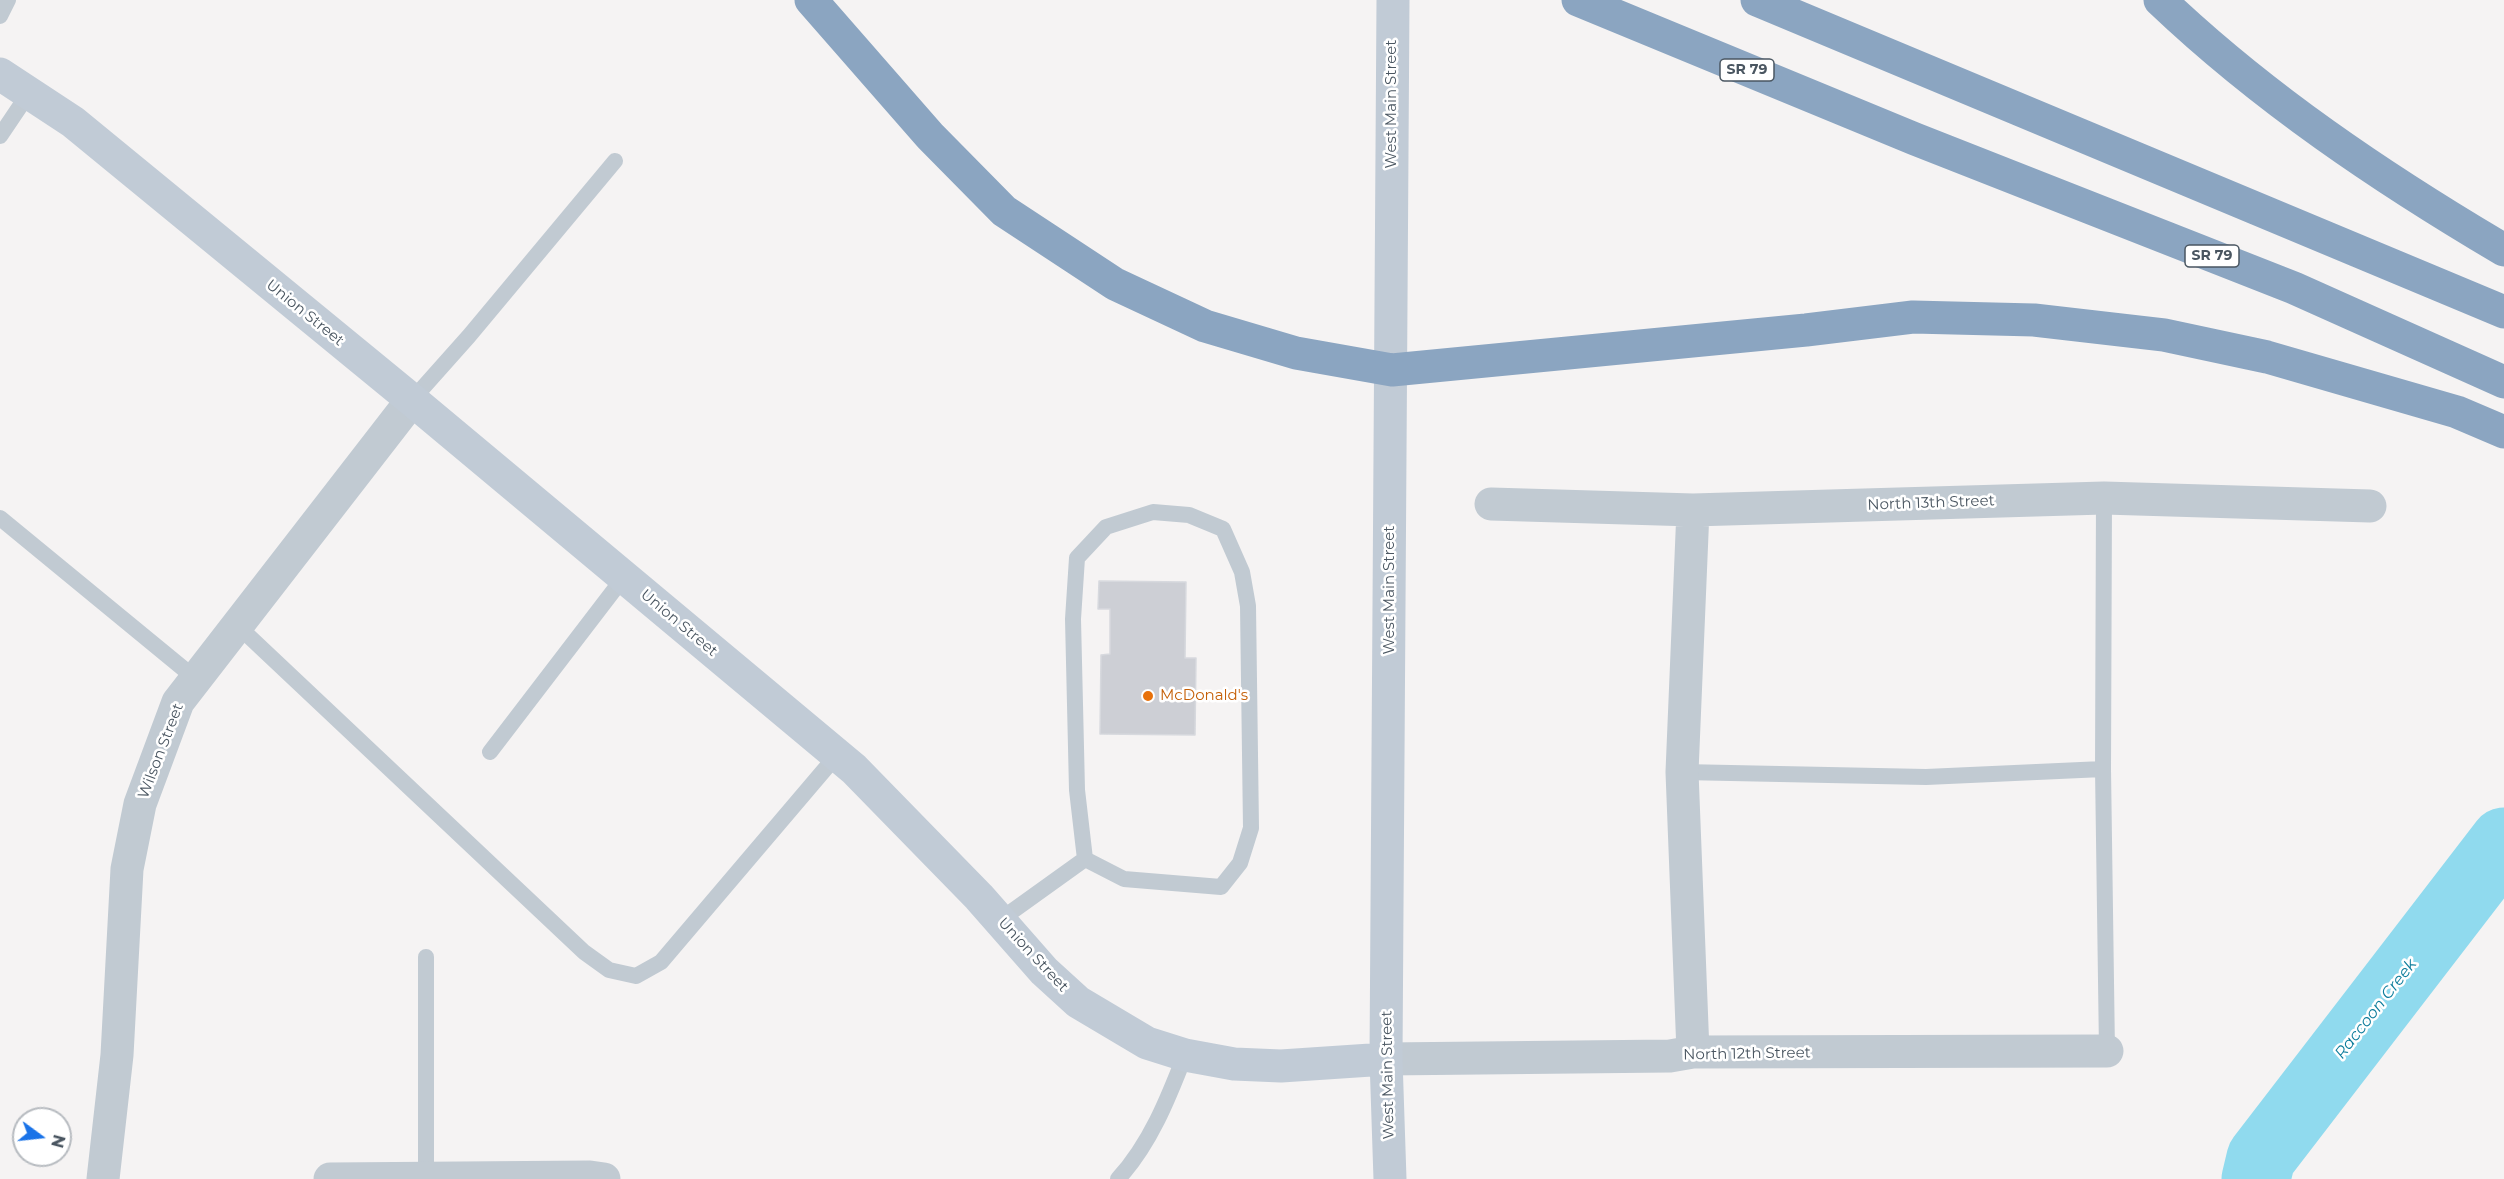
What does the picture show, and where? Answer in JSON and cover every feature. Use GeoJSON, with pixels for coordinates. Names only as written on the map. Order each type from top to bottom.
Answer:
{"type":"FeatureCollection","features":[{"type":"Feature","properties":{"kind":"highway"},"geometry":{"type":"LineString","coordinates":[[811,0],[930,136],[1004,211],[1115,284],[1205,326],[1296,353],[1392,370],[1913,317],[2034,320],[2164,335],[2268,357],[2457,412],[2504,432]]}},
{"type":"Feature","properties":{"kind":"highway","name":"SR 79"},"geometry":{"type":"LineString","coordinates":[[1578,0],[1915,139],[2294,288],[2504,382]]}},
{"type":"Feature","properties":{"kind":"highway"},"geometry":{"type":"LineString","coordinates":[[1757,0],[2504,312]]}},
{"type":"Feature","properties":{"kind":"highway"},"geometry":{"type":"LineString","coordinates":[[2160,0],[2272,96],[2340,146],[2504,250]]}},
{"type":"Feature","properties":{"kind":"street","name":"West Main Street"},"geometry":{"type":"LineString","coordinates":[[1390,1179],[1386,1059],[1393,0]]}},
{"type":"Feature","properties":{"kind":"street","name":"Union Street"},"geometry":{"type":"LineString","coordinates":[[0,74],[73,122],[412,400],[837,755],[1000,920],[1044,971],[1078,1002],[1147,1043],[1185,1055],[1234,1064],[1281,1066],[1386,1059]]}},
{"type":"Feature","properties":{"kind":"street","name":"Wilson Street"},"geometry":{"type":"LineString","coordinates":[[103,1179],[117,1055],[127,869],[140,804],[159,748],[178,702],[412,400]]}},
{"type":"Feature","properties":{"kind":"street","name":"North 13th Street"},"geometry":{"type":"LineString","coordinates":[[1491,504],[1694,510],[2104,498],[2370,506]]}},
{"type":"Feature","properties":{"kind":"street"},"geometry":{"type":"LineString","coordinates":[[1693,1052],[1682,772],[1694,510]]}},
{"type":"Feature","properties":{"kind":"street","name":"North 12th Street"},"geometry":{"type":"LineString","coordinates":[[1386,1059],[1670,1056],[1693,1052],[2107,1051]]}},
{"type":"Feature","properties":{"kind":"street"},"geometry":{"type":"LineString","coordinates":[[330,1179],[590,1177],[604,1179]]}},
{"type":"Feature","properties":{"kind":"lane"},"geometry":{"type":"LineString","coordinates":[[0,16],[8,0]]}},
{"type":"Feature","properties":{"kind":"lane"},"geometry":{"type":"LineString","coordinates":[[0,136],[29,93]]}},
{"type":"Feature","properties":{"kind":"lane"},"geometry":{"type":"LineString","coordinates":[[412,400],[469,336],[615,161]]}},
{"type":"Feature","properties":{"kind":"lane"},"geometry":{"type":"LineString","coordinates":[[2104,498],[2103,769],[2107,1051]]}},
{"type":"Feature","properties":{"kind":"lane"},"geometry":{"type":"LineString","coordinates":[[1152,512],[1189,515],[1223,529],[1242,572],[1248,606],[1251,828],[1240,863],[1221,887],[1124,879],[1085,859],[1076,779],[1073,619],[1077,558],[1106,527],[1152,512]]}},
{"type":"Feature","properties":{"kind":"lane"},"geometry":{"type":"LineString","coordinates":[[0,518],[196,679]]}},
{"type":"Feature","properties":{"kind":"lane"},"geometry":{"type":"LineString","coordinates":[[490,752],[624,577]]}},
{"type":"Feature","properties":{"kind":"lane"},"geometry":{"type":"LineString","coordinates":[[237,625],[584,952],[609,970],[636,976],[661,962],[837,755]]}},
{"type":"Feature","properties":{"kind":"lane"},"geometry":{"type":"LineString","coordinates":[[1682,772],[1926,777],[2103,769]]}},
{"type":"Feature","properties":{"kind":"lane"},"geometry":{"type":"LineString","coordinates":[[1000,920],[1085,859]]}},
{"type":"Feature","properties":{"kind":"lane"},"geometry":{"type":"LineString","coordinates":[[426,957],[426,1178]]}},
{"type":"Feature","properties":{"kind":"lane"},"geometry":{"type":"LineString","coordinates":[[1118,1179],[1131,1165],[1164,1108],[1185,1055]]}},
{"type":"Feature","properties":{"kind":"building","name":"McDonald's"},"geometry":{"type":"Polygon","coordinates":[[[1099,581],[1186,582],[1185,658],[1196,658],[1195,735],[1100,734],[1101,655],[1110,654],[1110,609],[1098,609],[1099,581]]]}},
{"type":"Feature","properties":{"kind":"waterway","name":"Raccoon Creek"},"geometry":{"type":"LineString","coordinates":[[2256,1179],[2261,1158],[2504,842]]}},
{"type":"Feature","properties":{"kind":"place","name":"McDonald's"},"geometry":{"type":"Point","coordinates":[1148,696]}}]}
